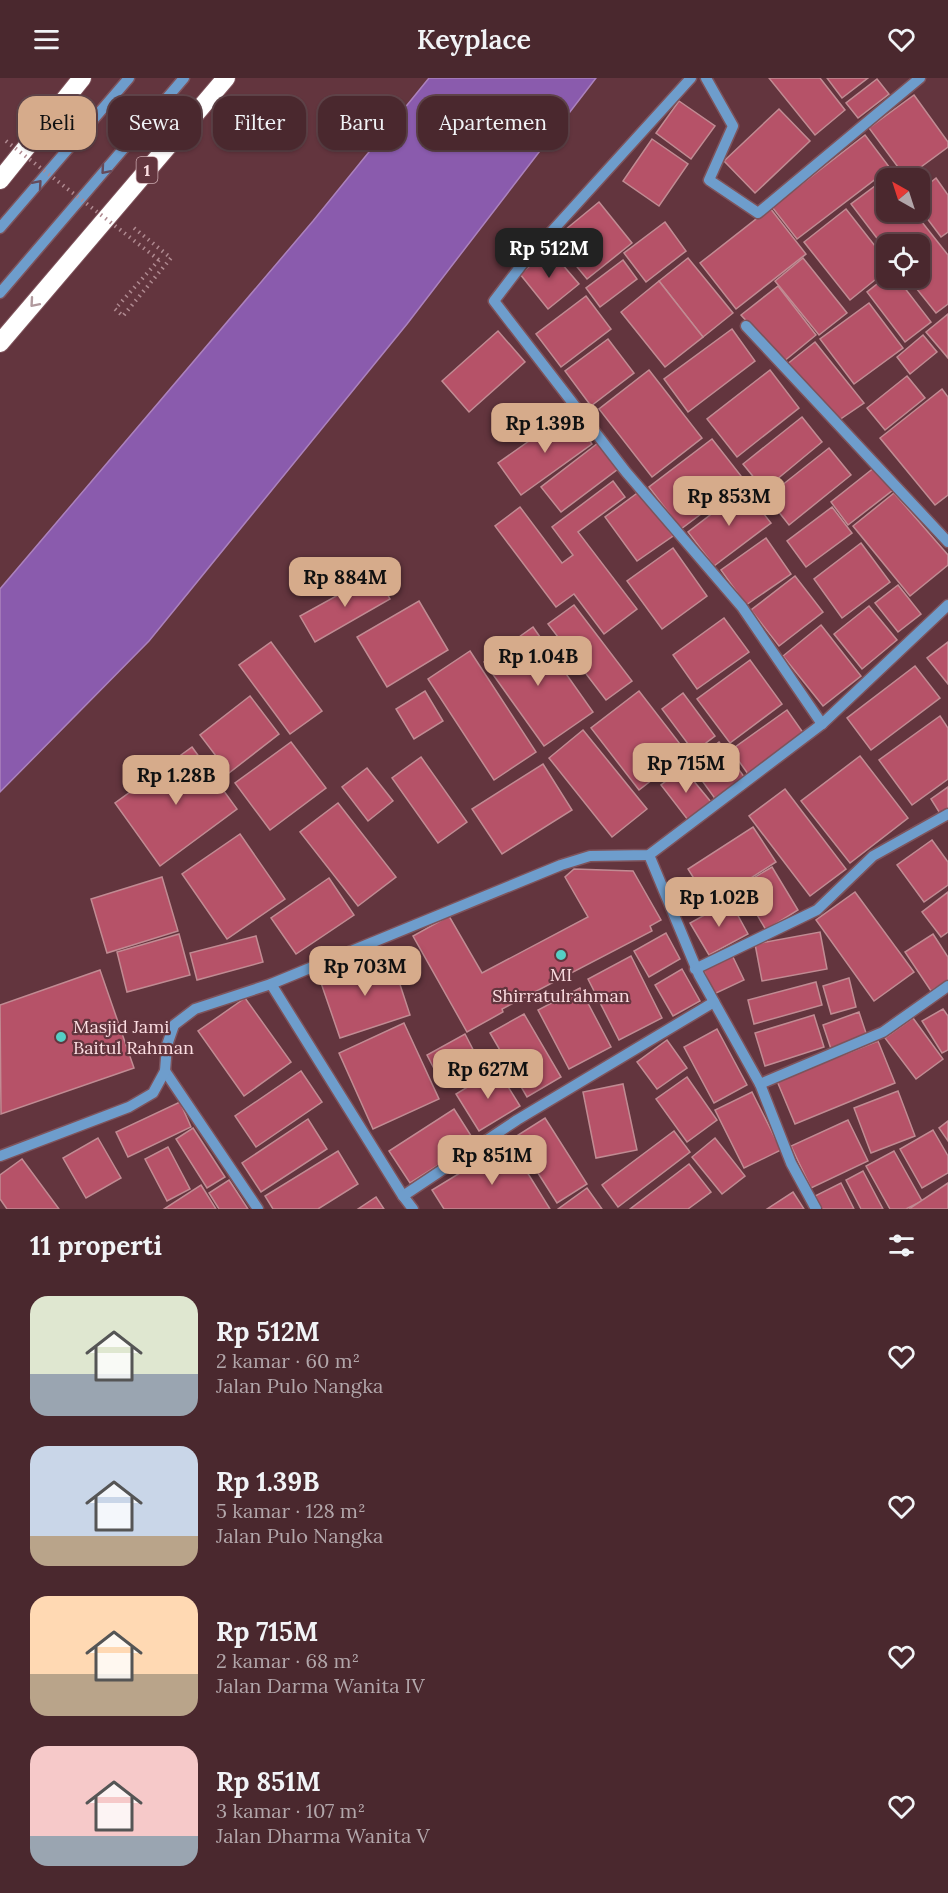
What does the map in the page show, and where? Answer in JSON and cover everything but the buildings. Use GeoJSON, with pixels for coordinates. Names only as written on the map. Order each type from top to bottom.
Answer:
{"type":"FeatureCollection","features":[{"type":"Feature","properties":{"kind":"highway"},"geometry":{"type":"LineString","coordinates":[[0,180],[82,78]]}},
{"type":"Feature","properties":{"kind":"highway","name":"1"},"geometry":{"type":"LineString","coordinates":[[0,343],[226,78]]}},
{"type":"Feature","properties":{"kind":"street"},"geometry":{"type":"LineString","coordinates":[[0,228],[129,78]]}},
{"type":"Feature","properties":{"kind":"street"},"geometry":{"type":"LineString","coordinates":[[0,293],[184,78]]}},
{"type":"Feature","properties":{"kind":"street"},"geometry":{"type":"LineString","coordinates":[[691,78],[523,263],[494,302],[626,472],[742,607],[822,724]]}},
{"type":"Feature","properties":{"kind":"street"},"geometry":{"type":"LineString","coordinates":[[706,78],[733,126],[709,180],[758,213],[920,78]]}},
{"type":"Feature","properties":{"kind":"street"},"geometry":{"type":"LineString","coordinates":[[746,326],[948,542]]}},
{"type":"Feature","properties":{"kind":"street"},"geometry":{"type":"LineString","coordinates":[[0,1156],[129,1107],[153,1093],[165,1071],[167,1045],[174,1025],[195,1009],[271,984],[561,865],[590,856],[649,855],[822,724],[948,605]]}},
{"type":"Feature","properties":{"kind":"street"},"geometry":{"type":"LineString","coordinates":[[695,969],[816,910],[873,856],[948,814]]}},
{"type":"Feature","properties":{"kind":"street"},"geometry":{"type":"LineString","coordinates":[[649,855],[695,969],[760,1084],[791,1163],[816,1209]]}},
{"type":"Feature","properties":{"kind":"street"},"geometry":{"type":"LineString","coordinates":[[271,984],[413,1209]]}},
{"type":"Feature","properties":{"kind":"street"},"geometry":{"type":"LineString","coordinates":[[760,1084],[883,1032],[948,986]]}},
{"type":"Feature","properties":{"kind":"street"},"geometry":{"type":"LineString","coordinates":[[403,1196],[517,1120],[714,1002]]}},
{"type":"Feature","properties":{"kind":"street"},"geometry":{"type":"LineString","coordinates":[[165,1071],[258,1209]]}},
{"type":"Feature","properties":{"kind":"path"},"geometry":{"type":"LineString","coordinates":[[6,141],[159,260],[115,309],[123,316],[171,258],[112,211]]}},
{"type":"Feature","properties":{"kind":"shaded area"},"geometry":{"type":"Polygon","coordinates":[[[429,78],[596,78],[568,114],[568,96],[418,96],[418,150],[541,150],[407,324],[149,641],[0,792],[0,589],[371,150],[406,150],[406,106],[429,78]]]}},
{"type":"Feature","properties":{"kind":"place","name":"MI Shirratulrahman"},"geometry":{"type":"Point","coordinates":[561,955]}},
{"type":"Feature","properties":{"kind":"place","name":"Masjid Jami Baitul Rahman"},"geometry":{"type":"Point","coordinates":[61,1037]}}]}
